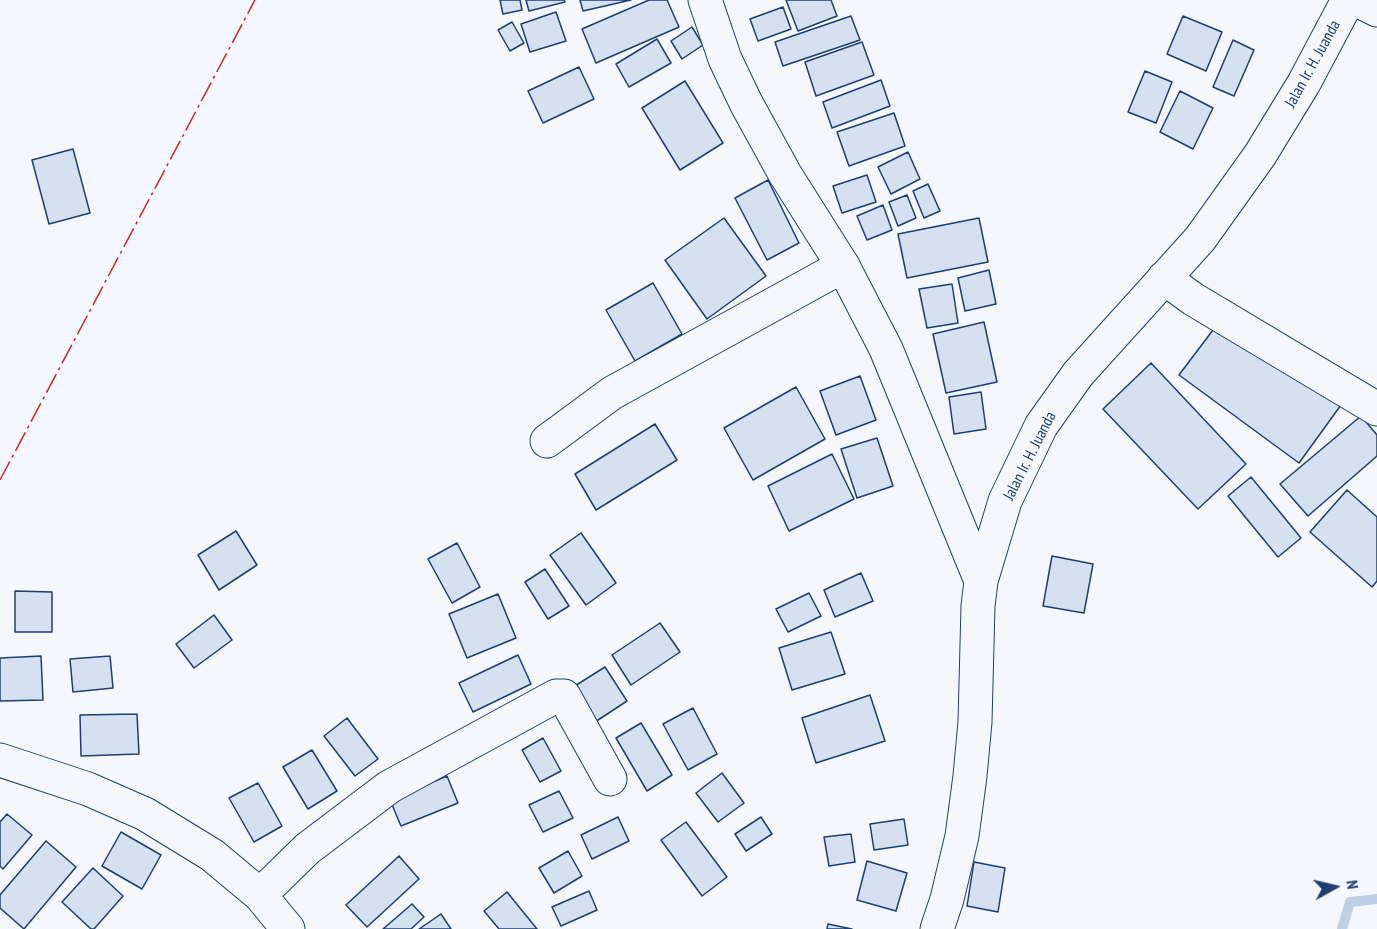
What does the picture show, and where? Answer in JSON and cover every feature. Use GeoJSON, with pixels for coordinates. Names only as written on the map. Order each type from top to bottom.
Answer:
{"type":"FeatureCollection","features":[{"type":"Feature","properties":{"kind":"street"},"geometry":{"type":"LineString","coordinates":[[705,0],[725,59],[746,103],[785,174],[843,266],[886,349],[981,581]]}},
{"type":"Feature","properties":{"kind":"street","name":"Jalan Ir. H. Juanda"},"geometry":{"type":"LineString","coordinates":[[937,929],[947,899],[962,836],[970,776],[975,722],[978,606],[981,581],[1005,501],[1041,426],[1078,374],[1200,239],[1260,155],[1304,82],[1348,0]]}},
{"type":"Feature","properties":{"kind":"street"},"geometry":{"type":"LineString","coordinates":[[1357,0],[1377,10]]}},
{"type":"Feature","properties":{"kind":"street"},"geometry":{"type":"LineString","coordinates":[[547,441],[612,393],[843,266]]}},
{"type":"Feature","properties":{"kind":"street"},"geometry":{"type":"LineString","coordinates":[[1164,278],[1193,299],[1377,409]]}},
{"type":"Feature","properties":{"kind":"street"},"geometry":{"type":"LineString","coordinates":[[260,895],[307,849],[389,788],[556,696],[564,696],[609,779]]}},
{"type":"Feature","properties":{"kind":"street"},"geometry":{"type":"LineString","coordinates":[[0,760],[88,789],[145,814],[212,855],[260,895],[288,929]]}},
{"type":"Feature","properties":{"kind":"building"},"geometry":{"type":"Polygon","coordinates":[[[500,0],[520,0],[522,10],[503,14],[500,0]]]}},
{"type":"Feature","properties":{"kind":"building"},"geometry":{"type":"Polygon","coordinates":[[[526,0],[564,0],[565,2],[529,11],[526,0]]]}},
{"type":"Feature","properties":{"kind":"building"},"geometry":{"type":"Polygon","coordinates":[[[580,0],[631,0],[583,11],[580,0]]]}},
{"type":"Feature","properties":{"kind":"building"},"geometry":{"type":"Polygon","coordinates":[[[649,0],[667,0],[679,27],[596,63],[582,29],[649,0]]]}},
{"type":"Feature","properties":{"kind":"building"},"geometry":{"type":"Polygon","coordinates":[[[786,0],[831,0],[837,16],[798,31],[786,0]]]}},
{"type":"Feature","properties":{"kind":"building"},"geometry":{"type":"Polygon","coordinates":[[[783,7],[791,29],[758,41],[750,19],[783,7]]]}},
{"type":"Feature","properties":{"kind":"building"},"geometry":{"type":"Polygon","coordinates":[[[556,12],[566,41],[530,52],[521,24],[556,12]]]}},
{"type":"Feature","properties":{"kind":"building"},"geometry":{"type":"Polygon","coordinates":[[[851,16],[860,40],[783,66],[775,42],[851,16]]]}},
{"type":"Feature","properties":{"kind":"building"},"geometry":{"type":"Polygon","coordinates":[[[1183,16],[1222,32],[1206,71],[1167,54],[1183,16]]]}},
{"type":"Feature","properties":{"kind":"building"},"geometry":{"type":"Polygon","coordinates":[[[512,22],[524,43],[510,51],[498,30],[512,22]]]}},
{"type":"Feature","properties":{"kind":"building"},"geometry":{"type":"Polygon","coordinates":[[[692,27],[703,45],[682,59],[671,41],[692,27]]]}},
{"type":"Feature","properties":{"kind":"building"},"geometry":{"type":"Polygon","coordinates":[[[657,39],[671,63],[629,87],[616,64],[657,39]]]}},
{"type":"Feature","properties":{"kind":"building"},"geometry":{"type":"Polygon","coordinates":[[[1233,40],[1254,50],[1234,96],[1213,87],[1233,40]]]}},
{"type":"Feature","properties":{"kind":"building"},"geometry":{"type":"Polygon","coordinates":[[[862,42],[874,75],[816,96],[805,62],[862,42]]]}},
{"type":"Feature","properties":{"kind":"building"},"geometry":{"type":"Polygon","coordinates":[[[579,67],[594,99],[543,123],[528,91],[579,67]]]}},
{"type":"Feature","properties":{"kind":"building"},"geometry":{"type":"Polygon","coordinates":[[[1145,71],[1172,82],[1156,123],[1128,112],[1145,71]]]}},
{"type":"Feature","properties":{"kind":"building"},"geometry":{"type":"Polygon","coordinates":[[[881,80],[890,106],[832,128],[823,102],[881,80]]]}},
{"type":"Feature","properties":{"kind":"building"},"geometry":{"type":"Polygon","coordinates":[[[685,81],[723,143],[680,170],[642,108],[685,81]]]}},
{"type":"Feature","properties":{"kind":"building"},"geometry":{"type":"Polygon","coordinates":[[[1180,91],[1213,108],[1193,149],[1160,132],[1180,91]]]}},
{"type":"Feature","properties":{"kind":"building"},"geometry":{"type":"Polygon","coordinates":[[[894,113],[905,146],[849,166],[837,132],[894,113]]]}},
{"type":"Feature","properties":{"kind":"building"},"geometry":{"type":"Polygon","coordinates":[[[73,149],[90,213],[49,224],[32,160],[73,149]]]}},
{"type":"Feature","properties":{"kind":"building"},"geometry":{"type":"Polygon","coordinates":[[[908,152],[920,179],[891,194],[878,167],[908,152]]]}},
{"type":"Feature","properties":{"kind":"building"},"geometry":{"type":"Polygon","coordinates":[[[867,175],[876,202],[842,213],[833,186],[867,175]]]}},
{"type":"Feature","properties":{"kind":"building"},"geometry":{"type":"Polygon","coordinates":[[[768,180],[799,243],[767,260],[735,198],[768,180]]]}},
{"type":"Feature","properties":{"kind":"building"},"geometry":{"type":"Polygon","coordinates":[[[928,184],[940,211],[924,218],[913,191],[928,184]]]}},
{"type":"Feature","properties":{"kind":"building"},"geometry":{"type":"Polygon","coordinates":[[[907,195],[916,218],[898,226],[889,202],[907,195]]]}},
{"type":"Feature","properties":{"kind":"building"},"geometry":{"type":"Polygon","coordinates":[[[883,205],[892,230],[867,240],[857,216],[883,205]]]}},
{"type":"Feature","properties":{"kind":"building"},"geometry":{"type":"Polygon","coordinates":[[[724,218],[766,276],[707,319],[665,260],[724,218]]]}},
{"type":"Feature","properties":{"kind":"building"},"geometry":{"type":"Polygon","coordinates":[[[979,218],[988,262],[907,278],[898,234],[979,218]]]}},
{"type":"Feature","properties":{"kind":"building"},"geometry":{"type":"Polygon","coordinates":[[[989,270],[996,304],[965,311],[958,278],[989,270]]]}},
{"type":"Feature","properties":{"kind":"building"},"geometry":{"type":"Polygon","coordinates":[[[653,283],[682,334],[635,361],[606,310],[653,283]]]}},
{"type":"Feature","properties":{"kind":"building"},"geometry":{"type":"Polygon","coordinates":[[[952,284],[958,323],[927,328],[919,289],[952,284]]]}},
{"type":"Feature","properties":{"kind":"building"},"geometry":{"type":"Polygon","coordinates":[[[1222,318],[1341,405],[1299,463],[1179,375],[1222,318]]]}},
{"type":"Feature","properties":{"kind":"building"},"geometry":{"type":"Polygon","coordinates":[[[984,322],[997,382],[946,393],[933,334],[984,322]]]}},
{"type":"Feature","properties":{"kind":"building"},"geometry":{"type":"Polygon","coordinates":[[[1151,363],[1246,464],[1198,509],[1103,409],[1151,363]]]}},
{"type":"Feature","properties":{"kind":"building"},"geometry":{"type":"Polygon","coordinates":[[[860,376],[876,420],[836,435],[820,391],[860,376]]]}},
{"type":"Feature","properties":{"kind":"building"},"geometry":{"type":"Polygon","coordinates":[[[796,387],[825,439],[753,480],[724,428],[796,387]]]}},
{"type":"Feature","properties":{"kind":"building"},"geometry":{"type":"Polygon","coordinates":[[[981,392],[986,429],[954,434],[949,397],[981,392]]]}},
{"type":"Feature","properties":{"kind":"building"},"geometry":{"type":"Polygon","coordinates":[[[1361,416],[1377,435],[1377,456],[1308,516],[1280,484],[1361,416]]]}},
{"type":"Feature","properties":{"kind":"building"},"geometry":{"type":"Polygon","coordinates":[[[655,424],[677,460],[596,510],[575,474],[655,424]]]}},
{"type":"Feature","properties":{"kind":"building"},"geometry":{"type":"Polygon","coordinates":[[[877,438],[893,486],[857,498],[841,449],[877,438]]]}},
{"type":"Feature","properties":{"kind":"building"},"geometry":{"type":"Polygon","coordinates":[[[832,454],[854,499],[789,531],[768,486],[832,454]]]}},
{"type":"Feature","properties":{"kind":"building"},"geometry":{"type":"Polygon","coordinates":[[[1251,477],[1301,538],[1278,557],[1228,496],[1251,477]]]}},
{"type":"Feature","properties":{"kind":"building"},"geometry":{"type":"Polygon","coordinates":[[[1347,490],[1377,517],[1377,581],[1372,587],[1310,532],[1347,490]]]}},
{"type":"Feature","properties":{"kind":"building"},"geometry":{"type":"Polygon","coordinates":[[[236,531],[257,565],[219,590],[198,555],[236,531]]]}},
{"type":"Feature","properties":{"kind":"building"},"geometry":{"type":"Polygon","coordinates":[[[581,533],[616,583],[586,605],[550,555],[581,533]]]}},
{"type":"Feature","properties":{"kind":"building"},"geometry":{"type":"Polygon","coordinates":[[[457,543],[480,587],[452,603],[428,559],[457,543]]]}},
{"type":"Feature","properties":{"kind":"building"},"geometry":{"type":"Polygon","coordinates":[[[1052,556],[1093,564],[1084,613],[1043,606],[1052,556]]]}},
{"type":"Feature","properties":{"kind":"building"},"geometry":{"type":"Polygon","coordinates":[[[545,569],[569,606],[548,619],[525,582],[545,569]]]}},
{"type":"Feature","properties":{"kind":"building"},"geometry":{"type":"Polygon","coordinates":[[[861,573],[873,601],[835,617],[824,590],[861,573]]]}},
{"type":"Feature","properties":{"kind":"building"},"geometry":{"type":"Polygon","coordinates":[[[15,591],[52,592],[52,632],[15,632],[15,591]]]}},
{"type":"Feature","properties":{"kind":"building"},"geometry":{"type":"Polygon","coordinates":[[[809,593],[821,616],[788,632],[776,609],[809,593]]]}},
{"type":"Feature","properties":{"kind":"building"},"geometry":{"type":"Polygon","coordinates":[[[498,594],[516,638],[467,658],[449,614],[498,594]]]}},
{"type":"Feature","properties":{"kind":"building"},"geometry":{"type":"Polygon","coordinates":[[[214,615],[232,640],[194,668],[176,644],[214,615]]]}},
{"type":"Feature","properties":{"kind":"building"},"geometry":{"type":"Polygon","coordinates":[[[660,623],[680,652],[631,685],[612,655],[660,623]]]}},
{"type":"Feature","properties":{"kind":"building"},"geometry":{"type":"Polygon","coordinates":[[[831,632],[845,674],[792,690],[779,648],[831,632]]]}},
{"type":"Feature","properties":{"kind":"building"},"geometry":{"type":"Polygon","coordinates":[[[518,655],[531,684],[473,712],[459,683],[518,655]]]}},
{"type":"Feature","properties":{"kind":"building"},"geometry":{"type":"Polygon","coordinates":[[[41,656],[43,700],[0,701],[0,658],[41,656]]]}},
{"type":"Feature","properties":{"kind":"building"},"geometry":{"type":"Polygon","coordinates":[[[110,656],[113,688],[73,692],[70,659],[110,656]]]}},
{"type":"Feature","properties":{"kind":"building"},"geometry":{"type":"Polygon","coordinates":[[[605,667],[627,701],[592,724],[570,689],[605,667]]]}},
{"type":"Feature","properties":{"kind":"building"},"geometry":{"type":"Polygon","coordinates":[[[870,695],[885,741],[816,763],[802,718],[870,695]]]}},
{"type":"Feature","properties":{"kind":"building"},"geometry":{"type":"Polygon","coordinates":[[[693,708],[717,754],[688,770],[663,724],[693,708]]]}},
{"type":"Feature","properties":{"kind":"building"},"geometry":{"type":"Polygon","coordinates":[[[137,714],[139,754],[81,756],[80,715],[137,714]]]}},
{"type":"Feature","properties":{"kind":"building"},"geometry":{"type":"Polygon","coordinates":[[[347,718],[378,759],[355,776],[324,736],[347,718]]]}},
{"type":"Feature","properties":{"kind":"building"},"geometry":{"type":"Polygon","coordinates":[[[641,723],[672,775],[647,791],[616,738],[641,723]]]}},
{"type":"Feature","properties":{"kind":"building"},"geometry":{"type":"Polygon","coordinates":[[[543,738],[561,771],[540,782],[522,750],[543,738]]]}},
{"type":"Feature","properties":{"kind":"building"},"geometry":{"type":"Polygon","coordinates":[[[312,750],[337,791],[308,809],[283,767],[312,750]]]}},
{"type":"Feature","properties":{"kind":"building"},"geometry":{"type":"Polygon","coordinates":[[[722,773],[744,803],[718,822],[696,793],[722,773]]]}},
{"type":"Feature","properties":{"kind":"building"},"geometry":{"type":"Polygon","coordinates":[[[447,776],[458,803],[401,826],[390,800],[447,776]]]}},
{"type":"Feature","properties":{"kind":"building"},"geometry":{"type":"Polygon","coordinates":[[[258,783],[282,826],[254,842],[229,798],[258,783]]]}},
{"type":"Feature","properties":{"kind":"building"},"geometry":{"type":"Polygon","coordinates":[[[559,791],[573,818],[543,832],[529,805],[559,791]]]}},
{"type":"Feature","properties":{"kind":"building"},"geometry":{"type":"Polygon","coordinates":[[[7,814],[32,835],[3,869],[0,866],[0,822],[7,814]]]}},
{"type":"Feature","properties":{"kind":"building"},"geometry":{"type":"Polygon","coordinates":[[[618,817],[629,841],[592,859],[581,835],[618,817]]]}},
{"type":"Feature","properties":{"kind":"building"},"geometry":{"type":"Polygon","coordinates":[[[761,817],[772,834],[746,851],[735,834],[761,817]]]}},
{"type":"Feature","properties":{"kind":"building"},"geometry":{"type":"Polygon","coordinates":[[[904,819],[908,845],[874,850],[870,824],[904,819]]]}},
{"type":"Feature","properties":{"kind":"building"},"geometry":{"type":"Polygon","coordinates":[[[686,822],[727,877],[702,896],[661,840],[686,822]]]}},
{"type":"Feature","properties":{"kind":"building"},"geometry":{"type":"Polygon","coordinates":[[[121,832],[161,855],[142,889],[102,866],[121,832]]]}},
{"type":"Feature","properties":{"kind":"building"},"geometry":{"type":"Polygon","coordinates":[[[851,834],[855,862],[829,866],[824,837],[851,834]]]}},
{"type":"Feature","properties":{"kind":"building"},"geometry":{"type":"Polygon","coordinates":[[[46,841],[76,867],[24,929],[0,908],[0,895],[46,841]]]}},
{"type":"Feature","properties":{"kind":"building"},"geometry":{"type":"Polygon","coordinates":[[[568,851],[582,876],[554,893],[539,868],[568,851]]]}},
{"type":"Feature","properties":{"kind":"building"},"geometry":{"type":"Polygon","coordinates":[[[399,856],[419,879],[367,927],[346,905],[399,856]]]}},
{"type":"Feature","properties":{"kind":"building"},"geometry":{"type":"Polygon","coordinates":[[[867,861],[907,873],[896,911],[857,900],[867,861]]]}},
{"type":"Feature","properties":{"kind":"building"},"geometry":{"type":"Polygon","coordinates":[[[974,862],[1005,868],[998,912],[967,906],[974,862]]]}},
{"type":"Feature","properties":{"kind":"building"},"geometry":{"type":"Polygon","coordinates":[[[93,868],[123,896],[94,929],[91,929],[62,902],[93,868]]]}},
{"type":"Feature","properties":{"kind":"building"},"geometry":{"type":"Polygon","coordinates":[[[589,891],[597,910],[561,926],[552,907],[589,891]]]}},
{"type":"Feature","properties":{"kind":"building"},"geometry":{"type":"Polygon","coordinates":[[[507,892],[537,929],[499,929],[484,911],[507,892]]]}},
{"type":"Feature","properties":{"kind":"building"},"geometry":{"type":"Polygon","coordinates":[[[412,904],[424,917],[411,929],[383,929],[412,904]]]}},
{"type":"Feature","properties":{"kind":"building"},"geometry":{"type":"Polygon","coordinates":[[[441,914],[451,929],[419,929],[441,914]]]}},
{"type":"Feature","properties":{"kind":"building"},"geometry":{"type":"Polygon","coordinates":[[[828,924],[852,929],[827,929],[828,924]]]}},
{"type":"Feature","properties":{"kind":"waterway"},"geometry":{"type":"LineString","coordinates":[[1342,929],[1350,902],[1377,899]]}},
{"type":"Feature","properties":{"kind":"power"},"geometry":{"type":"LineString","coordinates":[[0,480],[255,0]]}}]}
